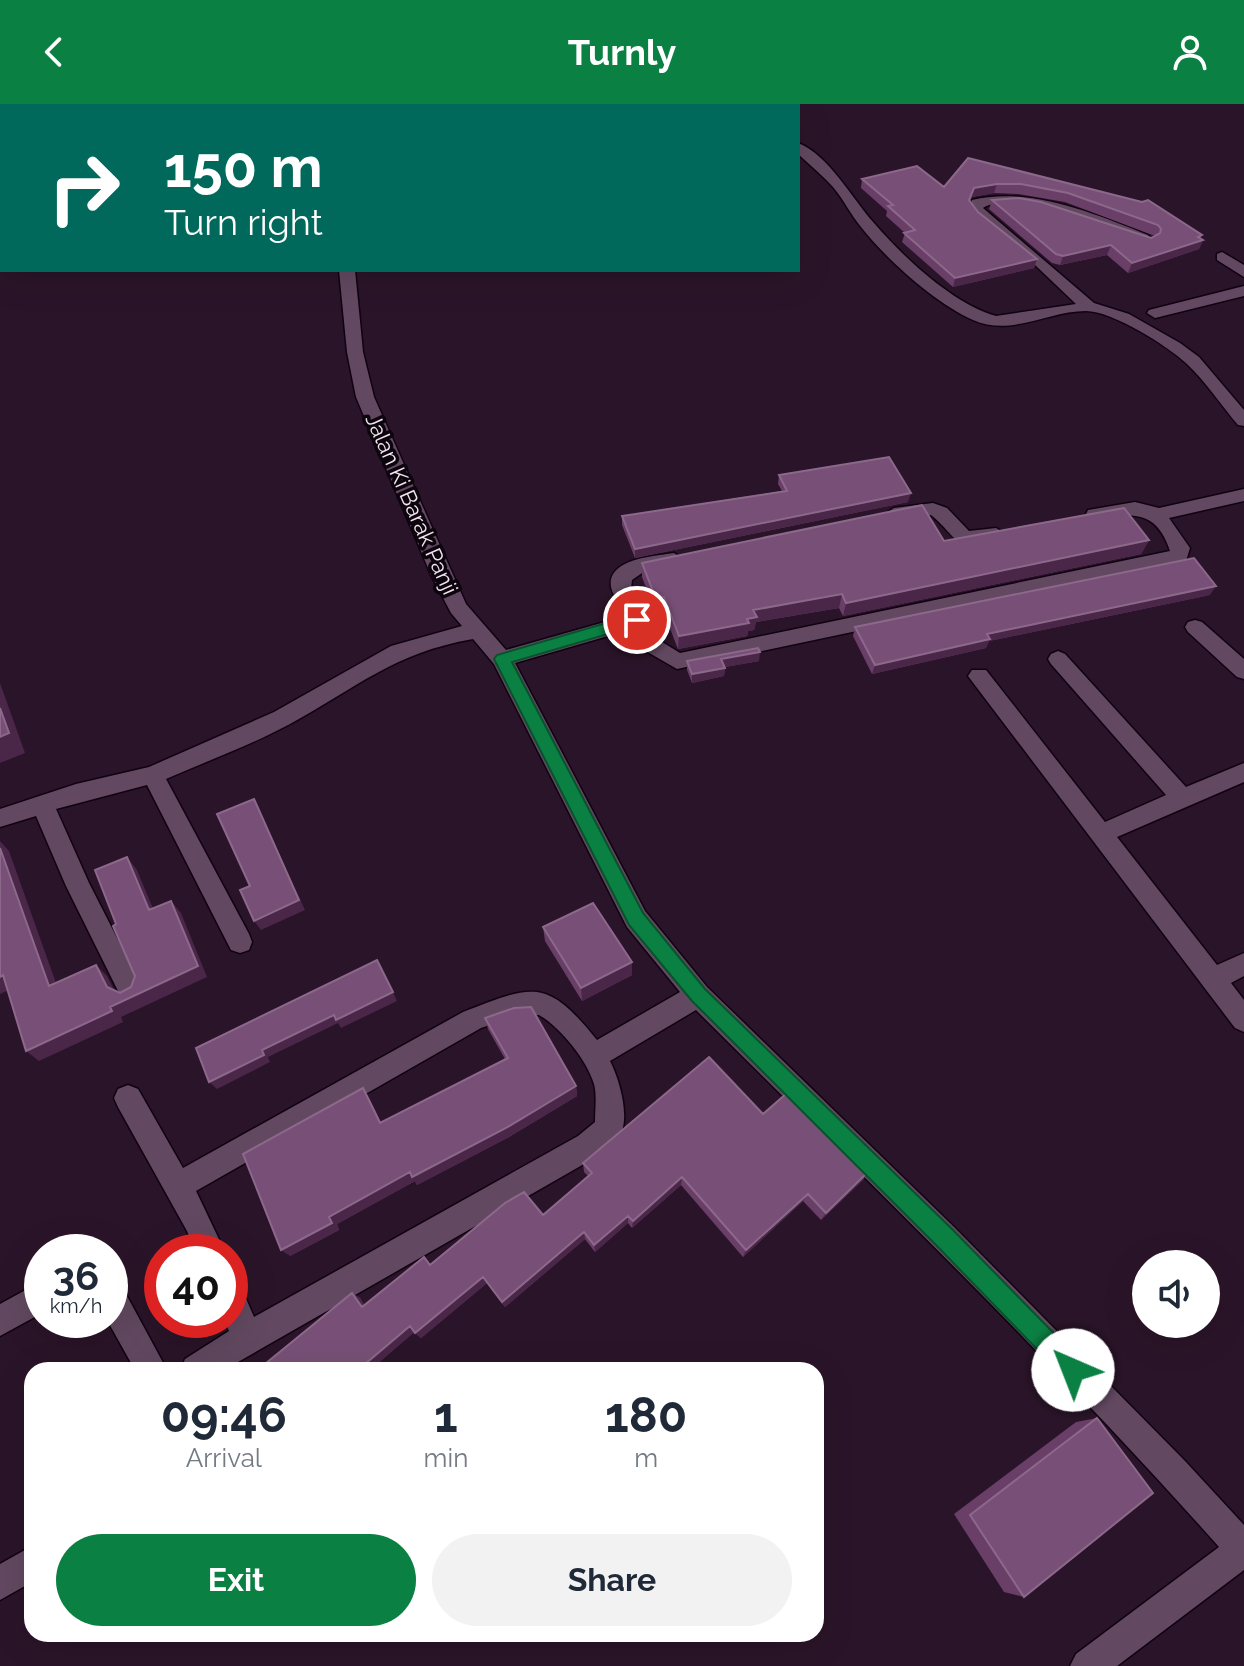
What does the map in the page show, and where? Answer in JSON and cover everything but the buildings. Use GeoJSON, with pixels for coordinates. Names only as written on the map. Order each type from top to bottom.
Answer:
{"type":"FeatureCollection","features":[{"type":"Feature","properties":{"kind":"street"},"geometry":{"type":"LineString","coordinates":[[800,149],[839,185],[867,225],[895,254],[938,290],[978,316],[995,321],[1015,320],[1088,306]]}},
{"type":"Feature","properties":{"kind":"street"},"geometry":{"type":"LineString","coordinates":[[1148,240],[1092,219],[1038,206],[989,199],[977,203],[976,208],[982,216],[1039,261],[1088,306],[1123,317],[1174,346],[1193,361],[1244,420]]}},
{"type":"Feature","properties":{"kind":"street"},"geometry":{"type":"LineString","coordinates":[[1222,257],[1244,272]]}},
{"type":"Feature","properties":{"kind":"street","name":"Jalan Ki Barak Panji"},"geometry":{"type":"LineString","coordinates":[[347,272],[355,352],[365,397],[441,575],[458,608],[502,659],[636,919],[698,995],[944,1237],[1174,1472],[1244,1550]]}},
{"type":"Feature","properties":{"kind":"street"},"geometry":{"type":"LineString","coordinates":[[1155,313],[1244,291]]}},
{"type":"Feature","properties":{"kind":"street"},"geometry":{"type":"LineString","coordinates":[[1157,515],[1244,495]]}},
{"type":"Feature","properties":{"kind":"street"},"geometry":{"type":"LineString","coordinates":[[693,556],[631,569],[622,574],[621,588],[651,645],[677,661],[1179,556],[1180,548],[1157,515],[1148,509],[1135,507],[1082,517]]}},
{"type":"Feature","properties":{"kind":"street"},"geometry":{"type":"LineString","coordinates":[[879,517],[933,509],[940,512],[965,538],[1009,532]]}},
{"type":"Feature","properties":{"kind":"street"},"geometry":{"type":"LineString","coordinates":[[502,659],[637,620]]}},
{"type":"Feature","properties":{"kind":"street"},"geometry":{"type":"LineString","coordinates":[[1195,627],[1244,671]]}},
{"type":"Feature","properties":{"kind":"street"},"geometry":{"type":"LineString","coordinates":[[0,818],[42,803],[153,775],[296,711],[362,669],[398,651],[477,631]]}},
{"type":"Feature","properties":{"kind":"street"},"geometry":{"type":"LineString","coordinates":[[1058,659],[1183,799]]}},
{"type":"Feature","properties":{"kind":"street"},"geometry":{"type":"LineString","coordinates":[[979,676],[1244,1020]]}},
{"type":"Feature","properties":{"kind":"street"},"geometry":{"type":"LineString","coordinates":[[1100,834],[1244,772]]}},
{"type":"Feature","properties":{"kind":"street"},"geometry":{"type":"LineString","coordinates":[[153,775],[240,942]]}},
{"type":"Feature","properties":{"kind":"street"},"geometry":{"type":"LineString","coordinates":[[42,803],[78,886],[130,989]]}},
{"type":"Feature","properties":{"kind":"street"},"geometry":{"type":"LineString","coordinates":[[1213,979],[1244,964]]}},
{"type":"Feature","properties":{"kind":"street"},"geometry":{"type":"LineString","coordinates":[[594,1056],[698,995]]}},
{"type":"Feature","properties":{"kind":"street"},"geometry":{"type":"LineString","coordinates":[[178,1186],[472,1020],[510,1004],[529,1000],[553,1006],[594,1056],[608,1084],[609,1128],[588,1146],[248,1336]]}},
{"type":"Feature","properties":{"kind":"street"},"geometry":{"type":"LineString","coordinates":[[128,1098],[201,1234]]}},
{"type":"Feature","properties":{"kind":"street"},"geometry":{"type":"LineString","coordinates":[[0,1321],[24,1307]]}},
{"type":"Feature","properties":{"kind":"street"},"geometry":{"type":"LineString","coordinates":[[128,1328],[147,1362]]}},
{"type":"Feature","properties":{"kind":"street"},"geometry":{"type":"LineString","coordinates":[[208,1362],[245,1338]]}},
{"type":"Feature","properties":{"kind":"street"},"geometry":{"type":"LineString","coordinates":[[1088,1666],[1244,1550]]}},
{"type":"Feature","properties":{"kind":"street"},"geometry":{"type":"LineString","coordinates":[[0,1583],[24,1568]]}},
{"type":"Feature","properties":{"kind":"route"},"geometry":{"type":"LineString","coordinates":[[637,620],[502,659],[594,843],[636,919],[698,995],[944,1237],[1073,1370]]}}]}
